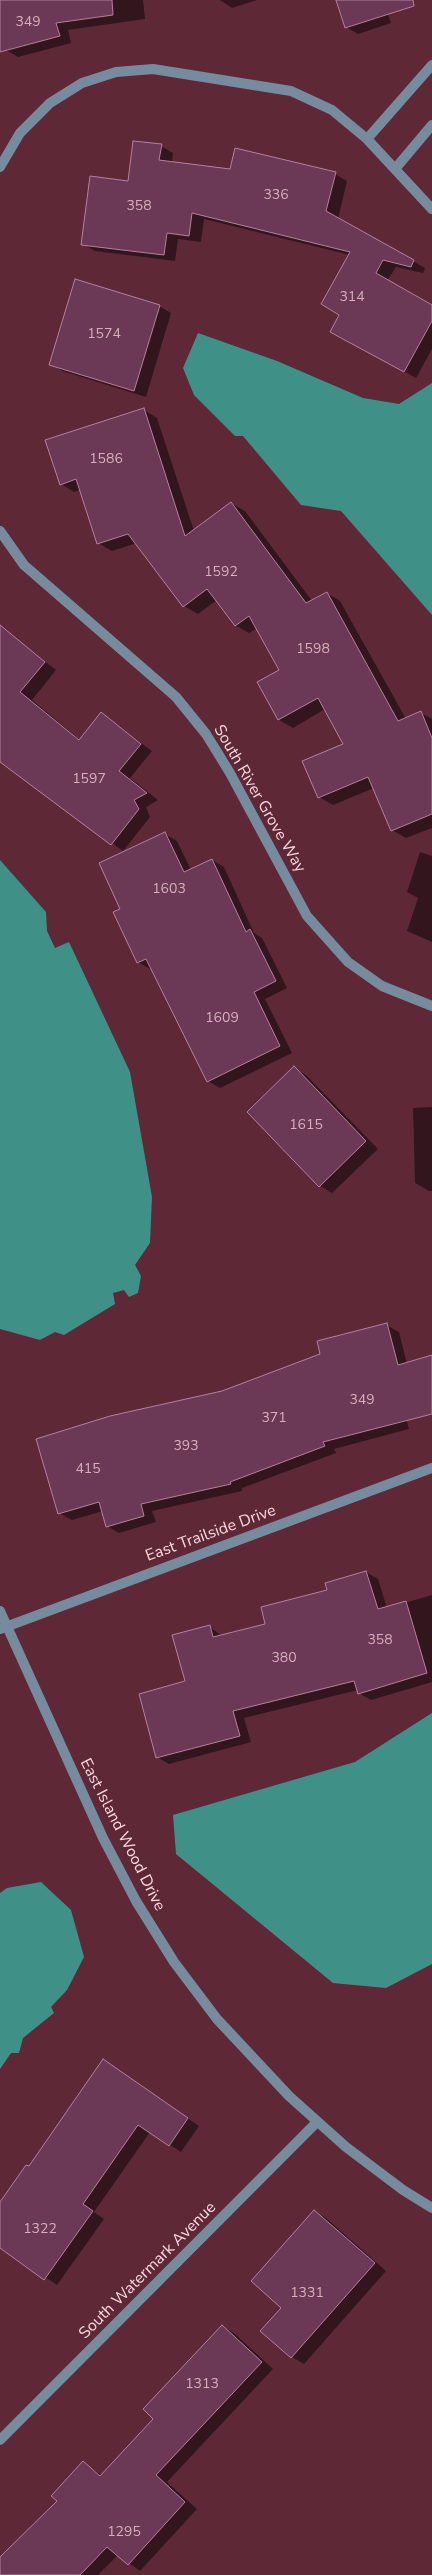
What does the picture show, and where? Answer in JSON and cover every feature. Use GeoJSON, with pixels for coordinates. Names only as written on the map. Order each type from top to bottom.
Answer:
{"type":"FeatureCollection","features":[{"type":"Feature","properties":{"kind":"street"},"geometry":{"type":"LineString","coordinates":[[367,139],[432,65]]}},
{"type":"Feature","properties":{"kind":"street"},"geometry":{"type":"LineString","coordinates":[[0,167],[20,133],[50,103],[82,83],[116,72],[154,69],[290,91],[332,110],[367,139],[432,209]]}},
{"type":"Feature","properties":{"kind":"street"},"geometry":{"type":"LineString","coordinates":[[395,169],[432,125]]}},
{"type":"Feature","properties":{"kind":"street","name":"South River Grove Way"},"geometry":{"type":"LineString","coordinates":[[0,530],[24,565],[176,697],[206,734],[230,773],[307,916],[348,962],[382,986],[432,1006]]}},
{"type":"Feature","properties":{"kind":"street","name":"East Trailside Drive"},"geometry":{"type":"LineString","coordinates":[[4,1627],[432,1468]]}},
{"type":"Feature","properties":{"kind":"street","name":"East Island Wood Drive"},"geometry":{"type":"LineString","coordinates":[[0,1611],[4,1627],[103,1838],[136,1901],[174,1962],[217,2019],[264,2073],[316,2123],[403,2190],[432,2208]]}},
{"type":"Feature","properties":{"kind":"street","name":"South Watermark Avenue"},"geometry":{"type":"LineString","coordinates":[[0,2440],[316,2123]]}},
{"type":"Feature","properties":{"kind":"water"},"geometry":{"type":"Polygon","coordinates":[[[198,333],[277,361],[363,398],[399,404],[432,383],[432,615],[341,511],[301,505],[243,436],[235,436],[194,395],[183,368],[198,333]]]}},
{"type":"Feature","properties":{"kind":"water"},"geometry":{"type":"Polygon","coordinates":[[[0,860],[46,912],[47,931],[55,948],[69,942],[130,1072],[152,1197],[150,1243],[135,1265],[141,1276],[138,1293],[129,1297],[124,1290],[113,1293],[115,1304],[64,1335],[55,1332],[40,1340],[0,1329],[0,860]]]}},
{"type":"Feature","properties":{"kind":"water"},"geometry":{"type":"Polygon","coordinates":[[[432,1713],[432,1964],[386,1988],[333,1983],[176,1854],[173,1815],[355,1762],[432,1713]]]}},
{"type":"Feature","properties":{"kind":"water"},"geometry":{"type":"Polygon","coordinates":[[[41,1882],[71,1910],[84,1957],[67,1990],[51,2007],[54,2013],[23,2038],[19,2053],[11,2053],[0,2069],[0,1893],[7,1888],[41,1882]]]}},
{"type":"Feature","properties":{"kind":"building"},"geometry":{"type":"Polygon","coordinates":[[[0,0],[112,0],[113,15],[56,23],[60,36],[0,52],[0,0]]]}},
{"type":"Feature","properties":{"kind":"building"},"geometry":{"type":"Polygon","coordinates":[[[336,0],[413,0],[414,6],[345,28],[336,0]]]}},
{"type":"Feature","properties":{"kind":"building"},"geometry":{"type":"Polygon","coordinates":[[[133,141],[162,144],[159,160],[230,169],[235,148],[336,172],[326,211],[414,260],[411,267],[383,260],[376,273],[432,305],[432,321],[404,372],[330,332],[339,315],[321,304],[350,252],[192,213],[189,236],[167,233],[164,255],[81,245],[90,176],[128,181],[133,141]]]}},
{"type":"Feature","properties":{"kind":"building"},"geometry":{"type":"Polygon","coordinates":[[[75,279],[160,305],[134,391],[49,365],[75,279]]]}},
{"type":"Feature","properties":{"kind":"building"},"geometry":{"type":"Polygon","coordinates":[[[144,408],[185,536],[231,502],[306,603],[327,592],[398,721],[421,711],[432,738],[432,814],[391,831],[368,777],[318,798],[302,761],[343,744],[318,698],[278,720],[257,682],[279,670],[249,616],[235,626],[207,589],[183,607],[128,534],[97,544],[76,479],[60,485],[45,440],[144,408]]]}},
{"type":"Feature","properties":{"kind":"building"},"geometry":{"type":"Polygon","coordinates":[[[0,625],[45,662],[20,692],[79,740],[101,712],[141,744],[119,771],[147,793],[134,800],[139,809],[111,845],[0,762],[0,625]]]}},
{"type":"Feature","properties":{"kind":"building"},"geometry":{"type":"Polygon","coordinates":[[[165,832],[184,872],[212,859],[246,932],[250,929],[276,981],[254,992],[280,1046],[207,1082],[146,959],[137,963],[113,912],[120,909],[99,863],[165,832]]]}},
{"type":"Feature","properties":{"kind":"building"},"geometry":{"type":"Polygon","coordinates":[[[294,1066],[366,1141],[319,1187],[247,1112],[294,1066]]]}},
{"type":"Feature","properties":{"kind":"building"},"geometry":{"type":"Polygon","coordinates":[[[387,1323],[398,1365],[432,1355],[432,1414],[323,1442],[325,1446],[230,1482],[231,1484],[141,1504],[144,1516],[106,1527],[99,1502],[58,1514],[36,1439],[110,1416],[222,1391],[320,1354],[317,1341],[387,1323]]]}},
{"type":"Feature","properties":{"kind":"building"},"geometry":{"type":"Polygon","coordinates":[[[366,1571],[378,1609],[406,1601],[427,1673],[358,1694],[354,1681],[233,1711],[240,1736],[156,1758],[139,1694],[185,1681],[172,1635],[210,1625],[213,1637],[265,1624],[261,1607],[327,1590],[325,1583],[366,1571]]]}},
{"type":"Feature","properties":{"kind":"building"},"geometry":{"type":"Polygon","coordinates":[[[103,2059],[188,2118],[169,2146],[138,2125],[83,2204],[93,2211],[44,2280],[0,2248],[0,2202],[26,2165],[29,2166],[103,2059]]]}},
{"type":"Feature","properties":{"kind":"building"},"geometry":{"type":"Polygon","coordinates":[[[314,2210],[375,2263],[291,2358],[260,2331],[281,2308],[251,2281],[314,2210]]]}},
{"type":"Feature","properties":{"kind":"building"},"geometry":{"type":"Polygon","coordinates":[[[222,2325],[262,2362],[156,2475],[185,2502],[128,2565],[107,2547],[80,2575],[0,2575],[0,2557],[57,2501],[51,2496],[83,2461],[100,2476],[153,2419],[143,2409],[222,2325]]]}}]}
